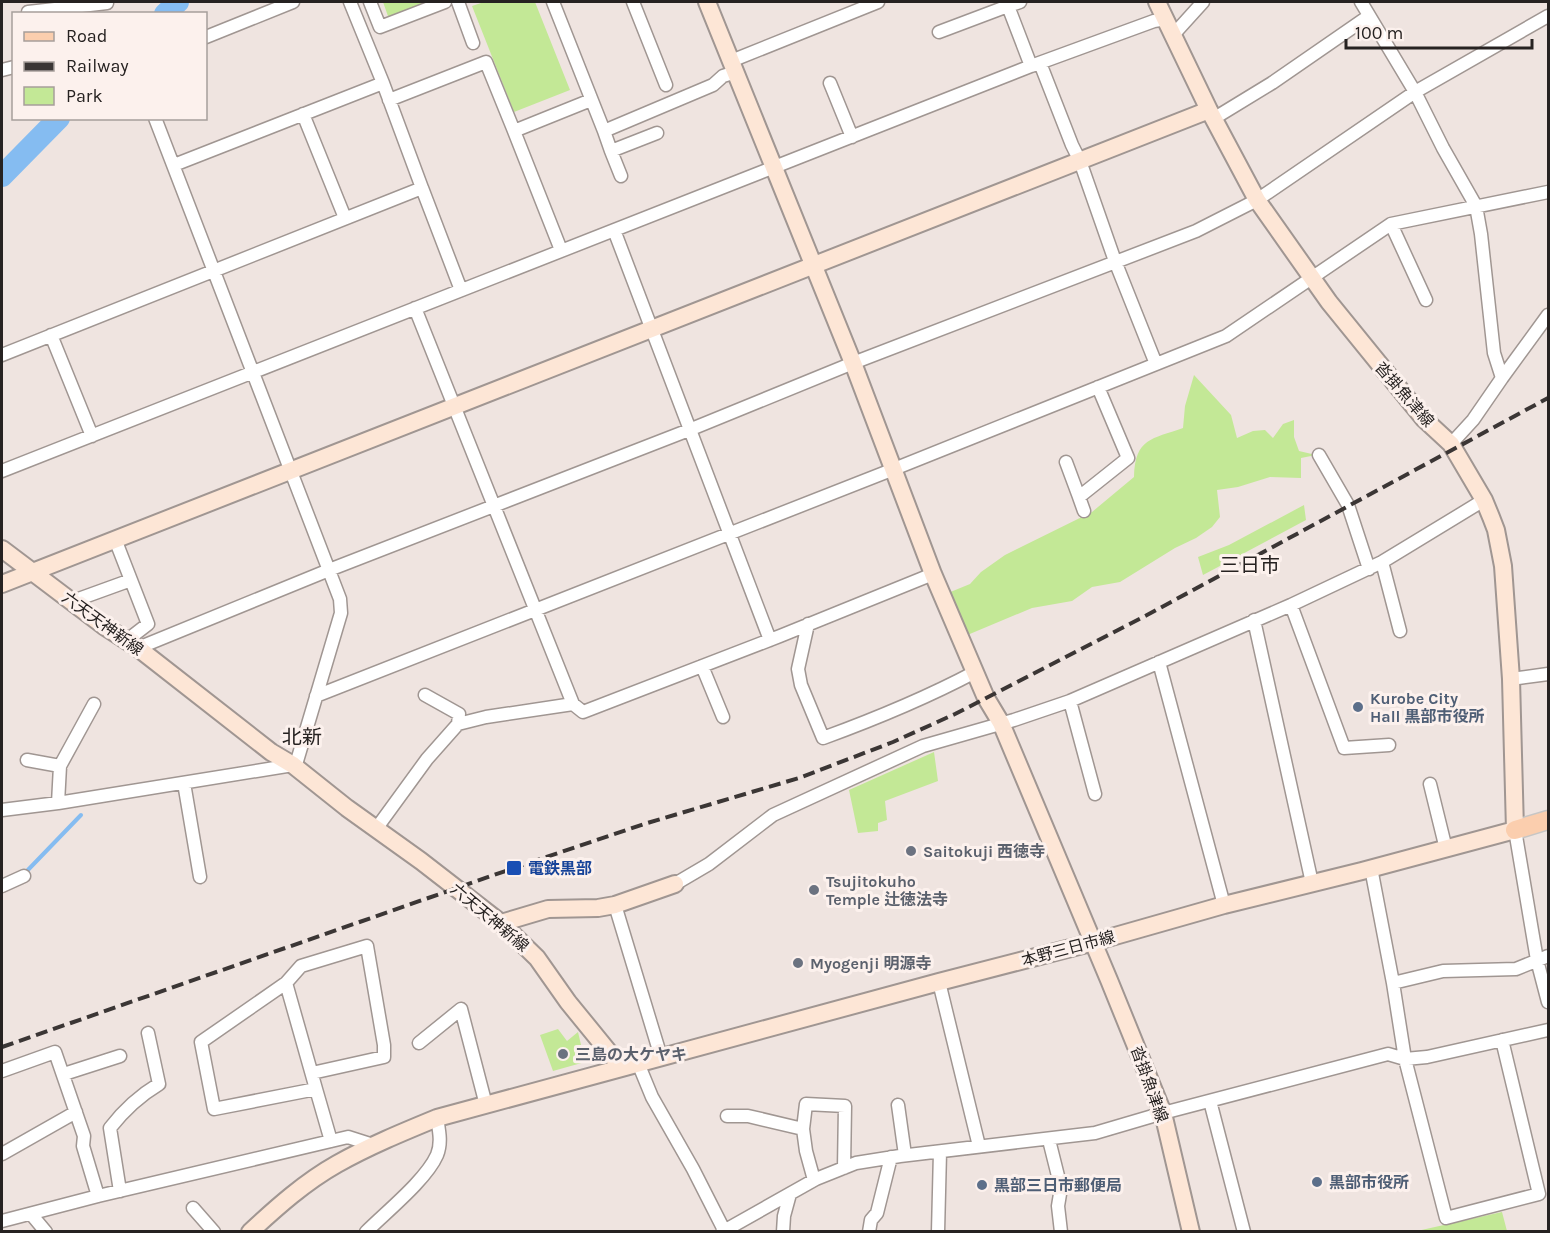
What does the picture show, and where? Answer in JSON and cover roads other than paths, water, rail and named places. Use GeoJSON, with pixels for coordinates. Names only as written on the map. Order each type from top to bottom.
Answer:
{"type":"FeatureCollection","features":[{"type":"Feature","properties":{"kind":"main road","name":"沓掛魚津線"},"geometry":{"type":"LineString","coordinates":[[707,2],[853,363],[933,574],[986,698],[1001,723],[1094,942],[1163,1113],[1191,1232]]}},
{"type":"Feature","properties":{"kind":"main road","name":"沓掛魚津線"},"geometry":{"type":"LineString","coordinates":[[1157,2],[1211,114],[1257,200],[1329,302],[1424,419],[1451,444],[1484,500],[1496,530],[1503,566],[1514,739],[1512,782],[1515,830]]}},
{"type":"Feature","properties":{"kind":"main road"},"geometry":{"type":"LineString","coordinates":[[2,584],[290,469],[1080,161],[1211,114]]}},
{"type":"Feature","properties":{"kind":"main road","name":"六天天神新線"},"geometry":{"type":"LineString","coordinates":[[2,549],[501,922],[537,958],[568,1002],[621,1067]]}},
{"type":"Feature","properties":{"kind":"main road"},"geometry":{"type":"LineString","coordinates":[[1515,830],[1548,820]]}},
{"type":"Feature","properties":{"kind":"main road","name":"本野三日市線"},"geometry":{"type":"LineString","coordinates":[[621,1067],[1094,942],[1224,905],[1515,830]]}},
{"type":"Feature","properties":{"kind":"main road"},"geometry":{"type":"LineString","coordinates":[[501,922],[548,909],[598,908],[615,905],[675,884]]}},
{"type":"Feature","properties":{"kind":"main road"},"geometry":{"type":"LineString","coordinates":[[250,1232],[311,1180],[373,1145],[437,1118],[621,1067]]}},
{"type":"Feature","properties":{"kind":"street"},"geometry":{"type":"LineString","coordinates":[[207,37],[293,2]]}},
{"type":"Feature","properties":{"kind":"street"},"geometry":{"type":"LineString","coordinates":[[350,2],[460,290]]}},
{"type":"Feature","properties":{"kind":"street"},"geometry":{"type":"LineString","coordinates":[[370,2],[380,27],[445,2]]}},
{"type":"Feature","properties":{"kind":"street"},"geometry":{"type":"LineString","coordinates":[[458,2],[473,43]]}},
{"type":"Feature","properties":{"kind":"street"},"geometry":{"type":"LineString","coordinates":[[553,2],[621,176]]}},
{"type":"Feature","properties":{"kind":"street"},"geometry":{"type":"LineString","coordinates":[[633,2],[666,85]]}},
{"type":"Feature","properties":{"kind":"street"},"geometry":{"type":"LineString","coordinates":[[604,131],[713,85],[733,66],[878,2]]}},
{"type":"Feature","properties":{"kind":"street"},"geometry":{"type":"LineString","coordinates":[[939,32],[1020,2]]}},
{"type":"Feature","properties":{"kind":"street"},"geometry":{"type":"LineString","coordinates":[[1174,34],[1203,2]]}},
{"type":"Feature","properties":{"kind":"street"},"geometry":{"type":"LineString","coordinates":[[1361,2],[1415,93],[1476,206],[1482,234],[1494,353],[1502,378]]}},
{"type":"Feature","properties":{"kind":"street"},"geometry":{"type":"LineString","coordinates":[[28,12],[64,5],[107,6]]}},
{"type":"Feature","properties":{"kind":"street"},"geometry":{"type":"LineString","coordinates":[[1008,6],[1080,161],[1115,261],[1156,364]]}},
{"type":"Feature","properties":{"kind":"street"},"geometry":{"type":"LineString","coordinates":[[1211,114],[1272,83],[1369,16]]}},
{"type":"Feature","properties":{"kind":"street"},"geometry":{"type":"LineString","coordinates":[[132,644],[329,570],[689,430],[853,363],[1196,231],[1257,200],[1415,93],[1548,16]]}},
{"type":"Feature","properties":{"kind":"street"},"geometry":{"type":"LineString","coordinates":[[2,471],[1035,65],[1154,21],[1166,19]]}},
{"type":"Feature","properties":{"kind":"street"},"geometry":{"type":"LineString","coordinates":[[389,100],[486,62],[561,250]]}},
{"type":"Feature","properties":{"kind":"street"},"geometry":{"type":"LineString","coordinates":[[174,165],[382,83]]}},
{"type":"Feature","properties":{"kind":"street"},"geometry":{"type":"LineString","coordinates":[[830,83],[852,137]]}},
{"type":"Feature","properties":{"kind":"street"},"geometry":{"type":"LineString","coordinates":[[514,131],[591,100]]}},
{"type":"Feature","properties":{"kind":"street"},"geometry":{"type":"LineString","coordinates":[[303,114],[345,218]]}},
{"type":"Feature","properties":{"kind":"street"},"geometry":{"type":"LineString","coordinates":[[2,810],[293,765],[297,761],[341,614],[340,598],[156,120]]}},
{"type":"Feature","properties":{"kind":"street"},"geometry":{"type":"LineString","coordinates":[[611,151],[657,133]]}},
{"type":"Feature","properties":{"kind":"street"},"geometry":{"type":"LineString","coordinates":[[2,355],[422,188]]}},
{"type":"Feature","properties":{"kind":"street"},"geometry":{"type":"LineString","coordinates":[[316,696],[1226,336],[1391,224],[1548,192]]}},
{"type":"Feature","properties":{"kind":"street"},"geometry":{"type":"LineString","coordinates":[[1391,224],[1426,300]]}},
{"type":"Feature","properties":{"kind":"street"},"geometry":{"type":"LineString","coordinates":[[614,230],[770,640]]}},
{"type":"Feature","properties":{"kind":"street"},"geometry":{"type":"LineString","coordinates":[[416,308],[573,705],[583,711],[770,640],[933,574]]}},
{"type":"Feature","properties":{"kind":"street"},"geometry":{"type":"LineString","coordinates":[[1451,444],[1473,420],[1502,378],[1546,323]]}},
{"type":"Feature","properties":{"kind":"street"},"geometry":{"type":"LineString","coordinates":[[51,335],[92,435]]}},
{"type":"Feature","properties":{"kind":"street"},"geometry":{"type":"LineString","coordinates":[[1079,497],[1128,458],[1098,387]]}},
{"type":"Feature","properties":{"kind":"street"},"geometry":{"type":"LineString","coordinates":[[1319,455],[1348,505],[1369,569]]}},
{"type":"Feature","properties":{"kind":"street"},"geometry":{"type":"LineString","coordinates":[[1066,462],[1084,511]]}},
{"type":"Feature","properties":{"kind":"street"},"geometry":{"type":"LineString","coordinates":[[675,884],[709,864],[773,815],[923,746],[1070,701],[1291,605],[1382,562],[1484,500]]}},
{"type":"Feature","properties":{"kind":"street"},"geometry":{"type":"LineString","coordinates":[[115,539],[148,624],[132,644]]}},
{"type":"Feature","properties":{"kind":"street"},"geometry":{"type":"LineString","coordinates":[[1382,562],[1400,631]]}},
{"type":"Feature","properties":{"kind":"street"},"geometry":{"type":"LineString","coordinates":[[72,601],[131,580]]}},
{"type":"Feature","properties":{"kind":"street"},"geometry":{"type":"LineString","coordinates":[[1291,605],[1344,748],[1389,745]]}},
{"type":"Feature","properties":{"kind":"street"},"geometry":{"type":"LineString","coordinates":[[1254,620],[1312,883]]}},
{"type":"Feature","properties":{"kind":"street"},"geometry":{"type":"LineString","coordinates":[[808,624],[798,669],[801,685],[823,738],[871,721],[939,691],[975,672]]}},
{"type":"Feature","properties":{"kind":"street"},"geometry":{"type":"LineString","coordinates":[[1159,662],[1224,905]]}},
{"type":"Feature","properties":{"kind":"street"},"geometry":{"type":"LineString","coordinates":[[702,666],[723,717]]}},
{"type":"Feature","properties":{"kind":"street"},"geometry":{"type":"LineString","coordinates":[[1511,680],[1548,674]]}},
{"type":"Feature","properties":{"kind":"street"},"geometry":{"type":"LineString","coordinates":[[425,695],[459,714],[458,724]]}},
{"type":"Feature","properties":{"kind":"street"},"geometry":{"type":"LineString","coordinates":[[1070,701],[1095,794]]}},
{"type":"Feature","properties":{"kind":"street"},"geometry":{"type":"LineString","coordinates":[[58,803],[60,766],[94,704]]}},
{"type":"Feature","properties":{"kind":"street"},"geometry":{"type":"LineString","coordinates":[[376,829],[427,759],[458,724],[486,717],[573,705]]}},
{"type":"Feature","properties":{"kind":"street"},"geometry":{"type":"LineString","coordinates":[[27,760],[60,766]]}},
{"type":"Feature","properties":{"kind":"street"},"geometry":{"type":"LineString","coordinates":[[184,783],[200,877]]}},
{"type":"Feature","properties":{"kind":"street"},"geometry":{"type":"LineString","coordinates":[[1430,784],[1446,849]]}},
{"type":"Feature","properties":{"kind":"street"},"geometry":{"type":"LineString","coordinates":[[1515,830],[1543,958],[1548,1002]]}},
{"type":"Feature","properties":{"kind":"street"},"geometry":{"type":"LineString","coordinates":[[1371,868],[1405,1059],[1446,1218],[1539,1194],[1502,1040]]}},
{"type":"Feature","properties":{"kind":"street"},"geometry":{"type":"LineString","coordinates":[[2,886],[24,876]]}},
{"type":"Feature","properties":{"kind":"street"},"geometry":{"type":"LineString","coordinates":[[615,905],[661,1057]]}},
{"type":"Feature","properties":{"kind":"street"},"geometry":{"type":"LineString","coordinates":[[312,1073],[384,1057],[368,946],[301,966],[286,982],[201,1042],[214,1109],[316,1089]]}},
{"type":"Feature","properties":{"kind":"street"},"geometry":{"type":"LineString","coordinates":[[1393,983],[1443,971],[1516,969],[1543,958]]}},
{"type":"Feature","properties":{"kind":"street"},"geometry":{"type":"LineString","coordinates":[[286,982],[331,1141]]}},
{"type":"Feature","properties":{"kind":"street"},"geometry":{"type":"LineString","coordinates":[[939,982],[979,1146]]}},
{"type":"Feature","properties":{"kind":"street"},"geometry":{"type":"LineString","coordinates":[[419,1043],[461,1009],[486,1105]]}},
{"type":"Feature","properties":{"kind":"street"},"geometry":{"type":"LineString","coordinates":[[638,1063],[652,1097],[693,1169],[724,1231],[814,1180],[856,1163],[905,1155],[1095,1133],[1388,1054],[1405,1059],[1426,1058],[1548,1030]]}},
{"type":"Feature","properties":{"kind":"street"},"geometry":{"type":"LineString","coordinates":[[120,1191],[110,1128],[122,1112],[141,1095],[159,1084],[148,1033]]}},
{"type":"Feature","properties":{"kind":"street"},"geometry":{"type":"LineString","coordinates":[[2,1071],[56,1052],[84,1136],[83,1146],[98,1196]]}},
{"type":"Feature","properties":{"kind":"street"},"geometry":{"type":"LineString","coordinates":[[64,1074],[120,1056]]}},
{"type":"Feature","properties":{"kind":"street"},"geometry":{"type":"LineString","coordinates":[[1210,1101],[1244,1232]]}},
{"type":"Feature","properties":{"kind":"street"},"geometry":{"type":"LineString","coordinates":[[814,1180],[803,1129],[806,1104],[845,1106],[844,1168]]}},
{"type":"Feature","properties":{"kind":"street"},"geometry":{"type":"LineString","coordinates":[[898,1105],[905,1155]]}},
{"type":"Feature","properties":{"kind":"street"},"geometry":{"type":"LineString","coordinates":[[2,1154],[76,1112]]}},
{"type":"Feature","properties":{"kind":"street"},"geometry":{"type":"LineString","coordinates":[[727,1116],[748,1116],[803,1129]]}},
{"type":"Feature","properties":{"kind":"street"},"geometry":{"type":"LineString","coordinates":[[366,1232],[379,1227],[426,1173],[437,1154],[441,1138],[437,1118]]}},
{"type":"Feature","properties":{"kind":"street"},"geometry":{"type":"LineString","coordinates":[[2,1221],[348,1137],[373,1145]]}},
{"type":"Feature","properties":{"kind":"street"},"geometry":{"type":"LineString","coordinates":[[1049,1140],[1061,1188],[1058,1206],[1061,1232]]}},
{"type":"Feature","properties":{"kind":"street"},"geometry":{"type":"LineString","coordinates":[[938,1232],[940,1152]]}},
{"type":"Feature","properties":{"kind":"street"},"geometry":{"type":"LineString","coordinates":[[869,1232],[871,1220],[877,1213],[891,1157]]}},
{"type":"Feature","properties":{"kind":"street"},"geometry":{"type":"LineString","coordinates":[[783,1232],[784,1216],[790,1194]]}},
{"type":"Feature","properties":{"kind":"street"},"geometry":{"type":"LineString","coordinates":[[193,1208],[214,1232]]}},
{"type":"Feature","properties":{"kind":"street"},"geometry":{"type":"LineString","coordinates":[[31,1214],[46,1232]]}},
{"type":"Feature","properties":{"kind":"waterway"},"geometry":{"type":"LineString","coordinates":[[167,12],[178,2]]}},
{"type":"Feature","properties":{"kind":"waterway"},"geometry":{"type":"LineString","coordinates":[[2,176],[57,120]]}},
{"type":"Feature","properties":{"kind":"waterway"},"geometry":{"type":"LineString","coordinates":[[25,873],[81,815]]}},
{"type":"Feature","properties":{"kind":"railway"},"geometry":{"type":"LineString","coordinates":[[2,1047],[644,824],[799,778],[893,742],[955,714],[1147,615],[1548,398]]}},
{"type":"Feature","properties":{"kind":"place","name":"Kurobe City Hall 黒部市役所"},"geometry":{"type":"Point","coordinates":[1358,707]}},
{"type":"Feature","properties":{"kind":"place","name":"Saitokuji 西徳寺"},"geometry":{"type":"Point","coordinates":[911,851]}},
{"type":"Feature","properties":{"kind":"place","name":"電鉄黒部"},"geometry":{"type":"Point","coordinates":[514,868]}},
{"type":"Feature","properties":{"kind":"place","name":"Tsujitokuho Temple 辻徳法寺"},"geometry":{"type":"Point","coordinates":[814,890]}},
{"type":"Feature","properties":{"kind":"place","name":"Myogenji 明源寺"},"geometry":{"type":"Point","coordinates":[798,963]}},
{"type":"Feature","properties":{"kind":"place","name":"三島の大ケヤキ"},"geometry":{"type":"Point","coordinates":[563,1054]}},
{"type":"Feature","properties":{"kind":"place","name":"黒部市役所"},"geometry":{"type":"Point","coordinates":[1317,1182]}},
{"type":"Feature","properties":{"kind":"place","name":"黒部三日市郵便局"},"geometry":{"type":"Point","coordinates":[982,1185]}},
{"type":"Feature","properties":{"kind":"district","name":"三日市"},"geometry":{"type":"Point","coordinates":[1250,565]}},
{"type":"Feature","properties":{"kind":"district","name":"北新"},"geometry":{"type":"Point","coordinates":[302,737]}}]}
